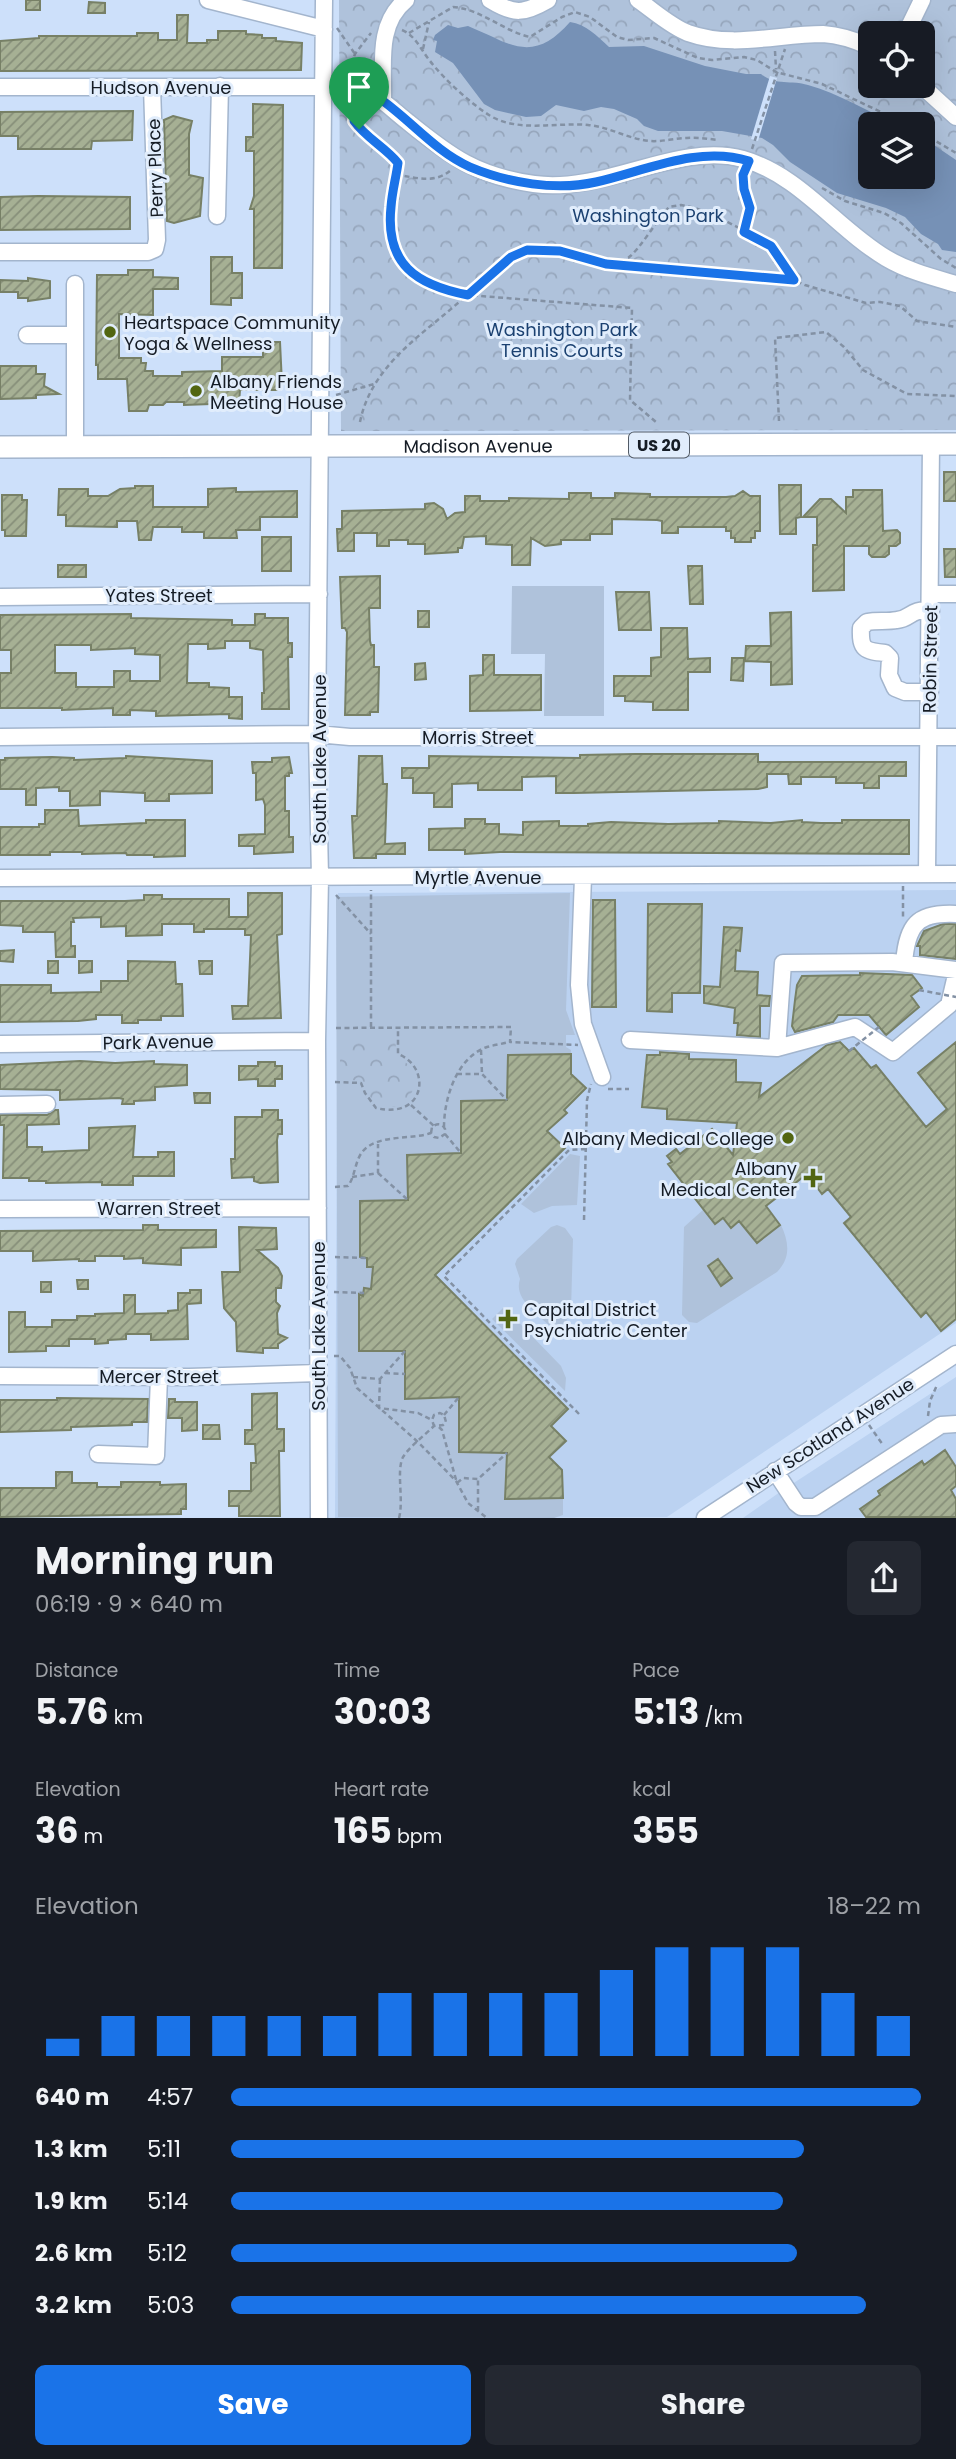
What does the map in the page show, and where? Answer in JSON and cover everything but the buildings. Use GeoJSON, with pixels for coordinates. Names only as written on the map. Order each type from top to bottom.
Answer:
{"type":"FeatureCollection","features":[{"type":"Feature","properties":{"kind":"main road","name":"Madison Avenue"},"geometry":{"type":"LineString","coordinates":[[0,447],[956,444]]}},
{"type":"Feature","properties":{"kind":"street"},"geometry":{"type":"LineString","coordinates":[[208,0],[330,28]]}},
{"type":"Feature","properties":{"kind":"street","name":"South Lake Avenue"},"geometry":{"type":"LineString","coordinates":[[319,1517],[317,1041],[320,877],[317,734],[323,86],[330,28],[324,0]]}},
{"type":"Feature","properties":{"kind":"street"},"geometry":{"type":"LineString","coordinates":[[406,0],[387,24],[379,98],[458,160],[489,174],[535,184],[564,186],[594,183],[670,162],[717,156],[755,158],[785,178],[886,258],[911,271],[956,284]]}},
{"type":"Feature","properties":{"kind":"street"},"geometry":{"type":"LineString","coordinates":[[490,0],[506,10],[519,12],[532,9],[548,0]]}},
{"type":"Feature","properties":{"kind":"street"},"geometry":{"type":"LineString","coordinates":[[638,0],[678,28],[699,36],[746,41],[790,36],[834,36],[858,43]]}},
{"type":"Feature","properties":{"kind":"street"},"geometry":{"type":"LineString","coordinates":[[912,21],[922,0]]}},
{"type":"Feature","properties":{"kind":"street"},"geometry":{"type":"LineString","coordinates":[[216,216],[220,86]]}},
{"type":"Feature","properties":{"kind":"street","name":"Hudson Avenue"},"geometry":{"type":"LineString","coordinates":[[0,87],[323,86],[344,93],[362,89],[379,98]]}},
{"type":"Feature","properties":{"kind":"street","name":"Perry Place"},"geometry":{"type":"LineString","coordinates":[[0,251],[148,252],[155,249],[157,240],[152,87]]}},
{"type":"Feature","properties":{"kind":"street"},"geometry":{"type":"LineString","coordinates":[[935,98],[956,117]]}},
{"type":"Feature","properties":{"kind":"street"},"geometry":{"type":"LineString","coordinates":[[75,285],[75,447]]}},
{"type":"Feature","properties":{"kind":"street"},"geometry":{"type":"LineString","coordinates":[[27,335],[75,335]]}},
{"type":"Feature","properties":{"kind":"street","name":"Robin Street"},"geometry":{"type":"LineString","coordinates":[[927,873],[932,444]]}},
{"type":"Feature","properties":{"kind":"street","name":"Yates Street"},"geometry":{"type":"LineString","coordinates":[[0,597],[319,594]]}},
{"type":"Feature","properties":{"kind":"street"},"geometry":{"type":"LineString","coordinates":[[931,594],[956,594]]}},
{"type":"Feature","properties":{"kind":"street"},"geometry":{"type":"LineString","coordinates":[[930,692],[905,692],[895,688],[890,675],[890,658],[885,653],[868,651],[863,647],[861,628],[867,622],[901,621],[919,609],[931,611]]}},
{"type":"Feature","properties":{"kind":"street","name":"Morris Street"},"geometry":{"type":"LineString","coordinates":[[0,737],[317,734],[350,737],[956,737]]}},
{"type":"Feature","properties":{"kind":"street","name":"Myrtle Avenue"},"geometry":{"type":"LineString","coordinates":[[0,878],[956,874]]}},
{"type":"Feature","properties":{"kind":"street"},"geometry":{"type":"LineString","coordinates":[[583,877],[579,985],[583,1024],[598,1085]]}},
{"type":"Feature","properties":{"kind":"street"},"geometry":{"type":"LineString","coordinates":[[904,963],[905,947],[920,920],[929,915],[956,914]]}},
{"type":"Feature","properties":{"kind":"street"},"geometry":{"type":"LineString","coordinates":[[629,1040],[777,1048],[855,1027],[892,1052],[949,1004],[956,973],[904,963],[783,962],[777,1048]]}},
{"type":"Feature","properties":{"kind":"street","name":"Park Avenue"},"geometry":{"type":"LineString","coordinates":[[0,1044],[317,1041]]}},
{"type":"Feature","properties":{"kind":"street"},"geometry":{"type":"LineString","coordinates":[[0,1105],[47,1104]]}},
{"type":"Feature","properties":{"kind":"street","name":"Warren Street"},"geometry":{"type":"LineString","coordinates":[[0,1209],[318,1208]]}},
{"type":"Feature","properties":{"kind":"street","name":"New Scotland Avenue"},"geometry":{"type":"LineString","coordinates":[[705,1517],[956,1354]]}},
{"type":"Feature","properties":{"kind":"street","name":"Mercer Street"},"geometry":{"type":"LineString","coordinates":[[0,1376],[159,1377],[318,1373]]}},
{"type":"Feature","properties":{"kind":"street"},"geometry":{"type":"LineString","coordinates":[[98,1454],[156,1456],[159,1377]]}},
{"type":"Feature","properties":{"kind":"street"},"geometry":{"type":"LineString","coordinates":[[775,1471],[796,1503],[801,1507],[815,1507],[941,1425],[956,1424]]}},
{"type":"Feature","properties":{"kind":"path"},"geometry":{"type":"LineString","coordinates":[[409,33],[453,7],[530,37],[575,12],[590,17],[617,37],[628,40],[654,38],[698,58],[712,60],[744,57],[757,60],[776,72],[822,84],[881,112]]}},
{"type":"Feature","properties":{"kind":"path"},"geometry":{"type":"LineString","coordinates":[[423,49],[429,21]]}},
{"type":"Feature","properties":{"kind":"path"},"geometry":{"type":"LineString","coordinates":[[656,422],[631,400],[632,308],[468,295],[447,291],[412,275],[402,264],[390,235],[390,210],[398,163],[389,152],[359,129],[344,93],[355,54],[375,28],[387,24],[409,33],[429,60],[458,89],[498,121],[588,125],[634,139],[652,141],[688,138],[720,140]]}},
{"type":"Feature","properties":{"kind":"path"},"geometry":{"type":"LineString","coordinates":[[330,28],[355,54]]}},
{"type":"Feature","properties":{"kind":"path"},"geometry":{"type":"LineString","coordinates":[[744,232],[750,208],[743,175],[755,158],[753,145],[790,36]]}},
{"type":"Feature","properties":{"kind":"path"},"geometry":{"type":"LineString","coordinates":[[772,38],[776,72]]}},
{"type":"Feature","properties":{"kind":"path"},"geometry":{"type":"LineString","coordinates":[[354,117],[359,106],[379,98]]}},
{"type":"Feature","properties":{"kind":"path"},"geometry":{"type":"LineString","coordinates":[[935,141],[956,153]]}},
{"type":"Feature","properties":{"kind":"path"},"geometry":{"type":"LineString","coordinates":[[396,175],[431,180],[443,176],[458,160]]}},
{"type":"Feature","properties":{"kind":"path"},"geometry":{"type":"LineString","coordinates":[[820,187],[845,201],[884,213],[901,223],[941,259],[956,268]]}},
{"type":"Feature","properties":{"kind":"path"},"geometry":{"type":"LineString","coordinates":[[617,263],[629,258],[669,207],[681,205],[718,216],[771,246],[794,280]]}},
{"type":"Feature","properties":{"kind":"path"},"geometry":{"type":"LineString","coordinates":[[360,422],[374,384],[406,346],[511,257],[527,250],[560,251],[606,264],[794,280],[866,303],[880,302],[900,306],[917,321],[956,327]]}},
{"type":"Feature","properties":{"kind":"path"},"geometry":{"type":"LineString","coordinates":[[779,421],[775,338],[798,334],[826,331],[863,370],[907,394],[956,396]]}},
{"type":"Feature","properties":{"kind":"path"},"geometry":{"type":"LineString","coordinates":[[336,395],[374,384]]}},
{"type":"Feature","properties":{"kind":"path"},"geometry":{"type":"LineString","coordinates":[[902,886],[903,913]]}},
{"type":"Feature","properties":{"kind":"path"},"geometry":{"type":"LineString","coordinates":[[371,890],[371,1027]]}},
{"type":"Feature","properties":{"kind":"path"},"geometry":{"type":"LineString","coordinates":[[336,895],[371,934]]}},
{"type":"Feature","properties":{"kind":"path"},"geometry":{"type":"LineString","coordinates":[[919,990],[956,997]]}},
{"type":"Feature","properties":{"kind":"path"},"geometry":{"type":"LineString","coordinates":[[335,1082],[360,1083],[376,1108],[401,1110],[411,1105],[419,1080],[411,1062],[398,1054],[398,1027]]}},
{"type":"Feature","properties":{"kind":"path"},"geometry":{"type":"LineString","coordinates":[[336,1028],[511,1027],[510,1042]]}},
{"type":"Feature","properties":{"kind":"path"},"geometry":{"type":"LineString","coordinates":[[849,1051],[878,1027]]}},
{"type":"Feature","properties":{"kind":"path"},"geometry":{"type":"LineString","coordinates":[[569,1039],[569,1045]]}},
{"type":"Feature","properties":{"kind":"path"},"geometry":{"type":"LineString","coordinates":[[461,1153],[445,1134],[444,1115],[453,1079],[472,1056],[481,1050],[510,1042],[579,1045]]}},
{"type":"Feature","properties":{"kind":"path"},"geometry":{"type":"LineString","coordinates":[[481,1050],[482,1074],[507,1100]]}},
{"type":"Feature","properties":{"kind":"path"},"geometry":{"type":"LineString","coordinates":[[457,1074],[482,1074]]}},
{"type":"Feature","properties":{"kind":"path"},"geometry":{"type":"LineString","coordinates":[[584,1220],[587,1100],[592,1084],[629,1089]]}},
{"type":"Feature","properties":{"kind":"path"},"geometry":{"type":"LineString","coordinates":[[411,1105],[434,1126]]}},
{"type":"Feature","properties":{"kind":"path"},"geometry":{"type":"LineString","coordinates":[[431,1133],[434,1126],[439,1124],[444,1127]]}},
{"type":"Feature","properties":{"kind":"path"},"geometry":{"type":"LineString","coordinates":[[431,1133],[437,1139],[445,1134]]}},
{"type":"Feature","properties":{"kind":"path"},"geometry":{"type":"LineString","coordinates":[[335,1187],[348,1186],[361,1153],[378,1143],[431,1133]]}},
{"type":"Feature","properties":{"kind":"path"},"geometry":{"type":"LineString","coordinates":[[378,1143],[378,1173],[408,1199]]}},
{"type":"Feature","properties":{"kind":"path"},"geometry":{"type":"LineString","coordinates":[[579,1414],[444,1276],[569,1150],[585,1149]]}},
{"type":"Feature","properties":{"kind":"path"},"geometry":{"type":"LineString","coordinates":[[352,1177],[378,1173]]}},
{"type":"Feature","properties":{"kind":"path"},"geometry":{"type":"LineString","coordinates":[[335,1257],[367,1258]]}},
{"type":"Feature","properties":{"kind":"path"},"geometry":{"type":"LineString","coordinates":[[334,1292],[364,1293]]}},
{"type":"Feature","properties":{"kind":"path"},"geometry":{"type":"LineString","coordinates":[[379,1408],[380,1379],[405,1351]]}},
{"type":"Feature","properties":{"kind":"path"},"geometry":{"type":"LineString","coordinates":[[334,1356],[340,1356],[350,1368],[357,1388],[418,1442],[457,1483]]}},
{"type":"Feature","properties":{"kind":"path"},"geometry":{"type":"LineString","coordinates":[[385,1373],[405,1374]]}},
{"type":"Feature","properties":{"kind":"path"},"geometry":{"type":"LineString","coordinates":[[353,1377],[380,1379]]}},
{"type":"Feature","properties":{"kind":"path"},"geometry":{"type":"LineString","coordinates":[[444,1415],[459,1397]]}},
{"type":"Feature","properties":{"kind":"path"},"geometry":{"type":"LineString","coordinates":[[379,1408],[418,1413],[432,1420],[442,1430],[457,1483],[468,1503],[487,1517]]}},
{"type":"Feature","properties":{"kind":"path"},"geometry":{"type":"LineString","coordinates":[[432,1420],[435,1414],[444,1415]]}},
{"type":"Feature","properties":{"kind":"path"},"geometry":{"type":"LineString","coordinates":[[399,1517],[402,1502],[401,1465],[404,1457],[436,1426],[446,1422],[444,1415]]}},
{"type":"Feature","properties":{"kind":"path"},"geometry":{"type":"LineString","coordinates":[[457,1483],[463,1478],[478,1479],[506,1453]]}},
{"type":"Feature","properties":{"kind":"path"},"geometry":{"type":"LineString","coordinates":[[478,1479],[478,1512]]}},
{"type":"Feature","properties":{"kind":"shaded area"},"geometry":{"type":"Polygon","coordinates":[[[570,22],[576,23],[609,47],[644,46],[705,66],[746,74],[761,74],[778,81],[808,85],[872,112],[858,112],[858,189],[935,189],[935,146],[956,160],[956,252],[942,250],[905,217],[886,208],[837,193],[790,162],[762,138],[722,131],[658,131],[614,109],[601,107],[584,111],[556,105],[541,116],[526,117],[495,110],[484,104],[453,63],[435,52],[437,41],[433,40],[435,35],[448,25],[458,28],[468,26],[515,46],[525,47],[543,44],[570,22]]]}},
{"type":"Feature","properties":{"kind":"shaded area"},"geometry":{"type":"Polygon","coordinates":[[[956,890],[956,1323],[667,1517],[335,1518],[338,893],[956,890]]]}},
{"type":"Feature","properties":{"kind":"shaded area"},"geometry":{"type":"Polygon","coordinates":[[[956,1377],[956,1517],[743,1518],[780,1492],[956,1377]]]}},
{"type":"Feature","properties":{"kind":"green space","name":"Washington Park"},"geometry":{"type":"Polygon","coordinates":[[[339,0],[956,0],[956,430],[341,431],[339,0]]]}},
{"type":"Feature","properties":{"kind":"green space"},"geometry":{"type":"Polygon","coordinates":[[[512,586],[604,586],[604,716],[544,716],[545,654],[511,654],[512,586]]]}},
{"type":"Feature","properties":{"kind":"green space"},"geometry":{"type":"Polygon","coordinates":[[[570,893],[566,1010],[575,1035],[566,1035],[566,1047],[571,1050],[571,1054],[508,1055],[507,1100],[461,1101],[461,1153],[408,1155],[408,1200],[360,1202],[360,1256],[367,1258],[367,1267],[373,1267],[371,1289],[363,1296],[359,1295],[359,1351],[405,1351],[405,1399],[459,1397],[460,1451],[507,1453],[506,1498],[563,1498],[563,1515],[554,1518],[338,1517],[336,897],[570,893]]]}},
{"type":"Feature","properties":{"kind":"green space"},"geometry":{"type":"Polygon","coordinates":[[[395,1038],[397,1058],[412,1068],[416,1082],[410,1095],[396,1107],[377,1106],[365,1090],[363,1081],[340,1079],[340,1040],[395,1038]]]}},
{"type":"Feature","properties":{"kind":"green space"},"geometry":{"type":"Polygon","coordinates":[[[570,1154],[580,1156],[577,1205],[552,1206],[534,1213],[521,1204],[570,1154]]]}},
{"type":"Feature","properties":{"kind":"green space"},"geometry":{"type":"Polygon","coordinates":[[[704,1209],[723,1218],[731,1227],[739,1221],[757,1243],[781,1225],[786,1238],[787,1255],[777,1272],[697,1323],[689,1322],[682,1315],[684,1227],[704,1209]]]}},
{"type":"Feature","properties":{"kind":"green space"},"geometry":{"type":"Polygon","coordinates":[[[557,1225],[565,1228],[573,1239],[571,1310],[565,1324],[551,1327],[523,1300],[515,1264],[551,1227],[557,1225]]]}},
{"type":"Feature","properties":{"kind":"green space"},"geometry":{"type":"Polygon","coordinates":[[[504,1307],[561,1366],[566,1378],[565,1391],[492,1319],[504,1307]]]}},
{"type":"Feature","properties":{"kind":"pier"},"geometry":{"type":"Polygon","coordinates":[[[770,76],[777,78],[758,141],[751,139],[770,76]]]}},
{"type":"Feature","properties":{"kind":"place","name":"Heartspace Community Yoga & Wellness"},"geometry":{"type":"Point","coordinates":[110,332]}},
{"type":"Feature","properties":{"kind":"place","name":"Albany Friends Meeting House"},"geometry":{"type":"Point","coordinates":[196,391]}},
{"type":"Feature","properties":{"kind":"place","name":"Albany Medical College"},"geometry":{"type":"Point","coordinates":[788,1138]}},
{"type":"Feature","properties":{"kind":"place","name":"Albany Medical Center"},"geometry":{"type":"Point","coordinates":[813,1178]}},
{"type":"Feature","properties":{"kind":"place","name":"Capital District Psychiatric Center"},"geometry":{"type":"Point","coordinates":[508,1319]}},
{"type":"Feature","properties":{"kind":"route"},"geometry":{"type":"LineString","coordinates":[[376,96],[467,166],[489,174],[535,184],[564,186],[594,183],[670,162],[705,157],[749,161],[743,175],[750,208],[744,232],[771,246],[794,280],[606,264],[560,251],[527,250],[511,257],[468,295],[447,291],[412,275],[402,264],[390,235],[390,210],[398,163],[389,152],[359,129],[354,121],[355,112],[359,106],[376,96]]}},
{"type":"Feature","properties":{"kind":"park label","name":"Washington Park Tennis Courts"},"geometry":{"type":"Point","coordinates":[562,339]}}]}
